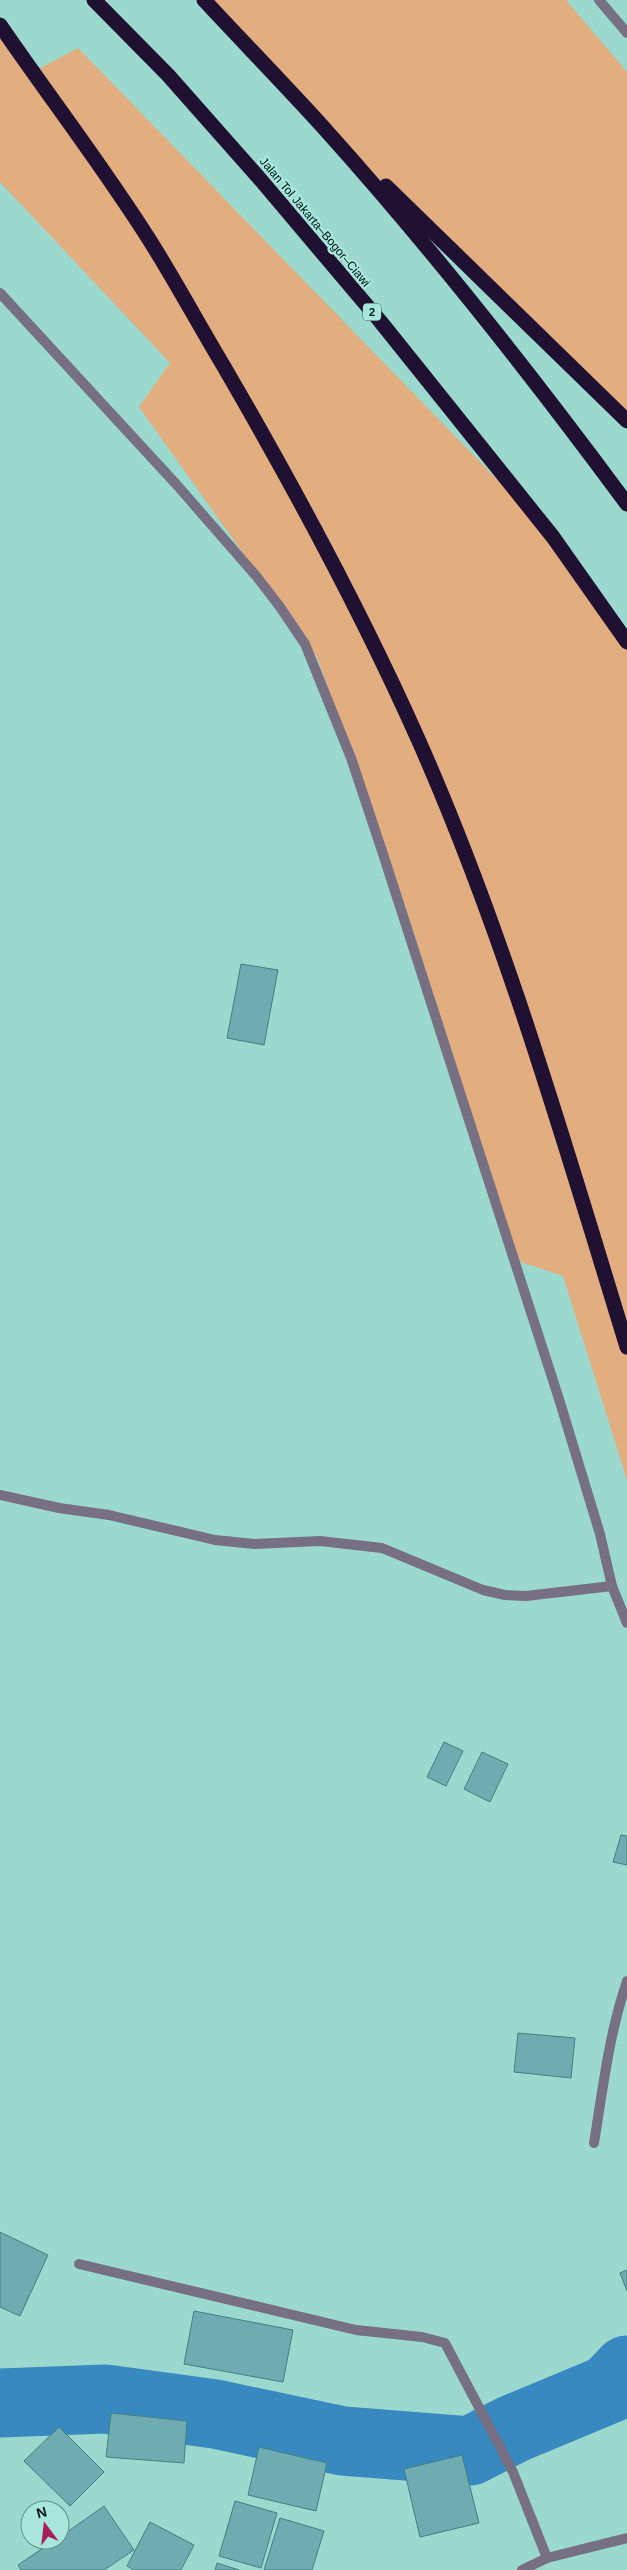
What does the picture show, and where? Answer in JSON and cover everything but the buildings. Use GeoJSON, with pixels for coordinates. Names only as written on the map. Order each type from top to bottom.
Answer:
{"type":"FeatureCollection","features":[{"type":"Feature","properties":{"kind":"highway","name":"Jalan Tol Jakarta–Bogor–Ciawi"},"geometry":{"type":"LineString","coordinates":[[94,0],[168,75],[260,179],[380,321],[554,537],[627,642]]}},
{"type":"Feature","properties":{"kind":"highway"},"geometry":{"type":"LineString","coordinates":[[204,0],[323,126],[549,343],[627,421]]}},
{"type":"Feature","properties":{"kind":"highway"},"geometry":{"type":"LineString","coordinates":[[0,25],[152,243],[275,456],[324,546],[385,669],[449,814],[505,961],[573,1169],[627,1347]]}},
{"type":"Feature","properties":{"kind":"highway"},"geometry":{"type":"LineString","coordinates":[[323,126],[479,310],[554,405],[627,504]]}},
{"type":"Feature","properties":{"kind":"street"},"geometry":{"type":"LineString","coordinates":[[599,0],[627,33]]}},
{"type":"Feature","properties":{"kind":"street"},"geometry":{"type":"LineString","coordinates":[[0,293],[130,434],[250,570],[280,607],[305,644],[351,758],[383,854],[559,1399],[600,1534],[612,1586],[627,1623]]}},
{"type":"Feature","properties":{"kind":"street"},"geometry":{"type":"LineString","coordinates":[[0,1495],[59,1508],[108,1515],[215,1540],[254,1544],[320,1541],[382,1548],[483,1590],[505,1595],[526,1596],[612,1586]]}},
{"type":"Feature","properties":{"kind":"street"},"geometry":{"type":"LineString","coordinates":[[594,2143],[608,2051],[627,1981]]}},
{"type":"Feature","properties":{"kind":"street"},"geometry":{"type":"LineString","coordinates":[[79,2264],[356,2330],[422,2337],[444,2343],[513,2472],[547,2558]]}},
{"type":"Feature","properties":{"kind":"street"},"geometry":{"type":"LineString","coordinates":[[522,2570],[547,2558],[627,2538]]}},
{"type":"Feature","properties":{"kind":"shaded area"},"geometry":{"type":"Polygon","coordinates":[[[204,0],[566,0],[627,72],[627,421],[323,127],[204,0]]]}},
{"type":"Feature","properties":{"kind":"shaded area"},"geometry":{"type":"Polygon","coordinates":[[[0,25],[33,72],[78,48],[553,537],[627,642],[627,1480],[563,1276],[518,1261],[408,915],[317,657],[139,407],[170,363],[0,182],[0,25]]]}},
{"type":"Feature","properties":{"kind":"waterway"},"geometry":{"type":"LineString","coordinates":[[0,2403],[105,2399],[215,2414],[343,2441],[470,2451],[513,2429],[609,2389],[627,2370]]}}]}
